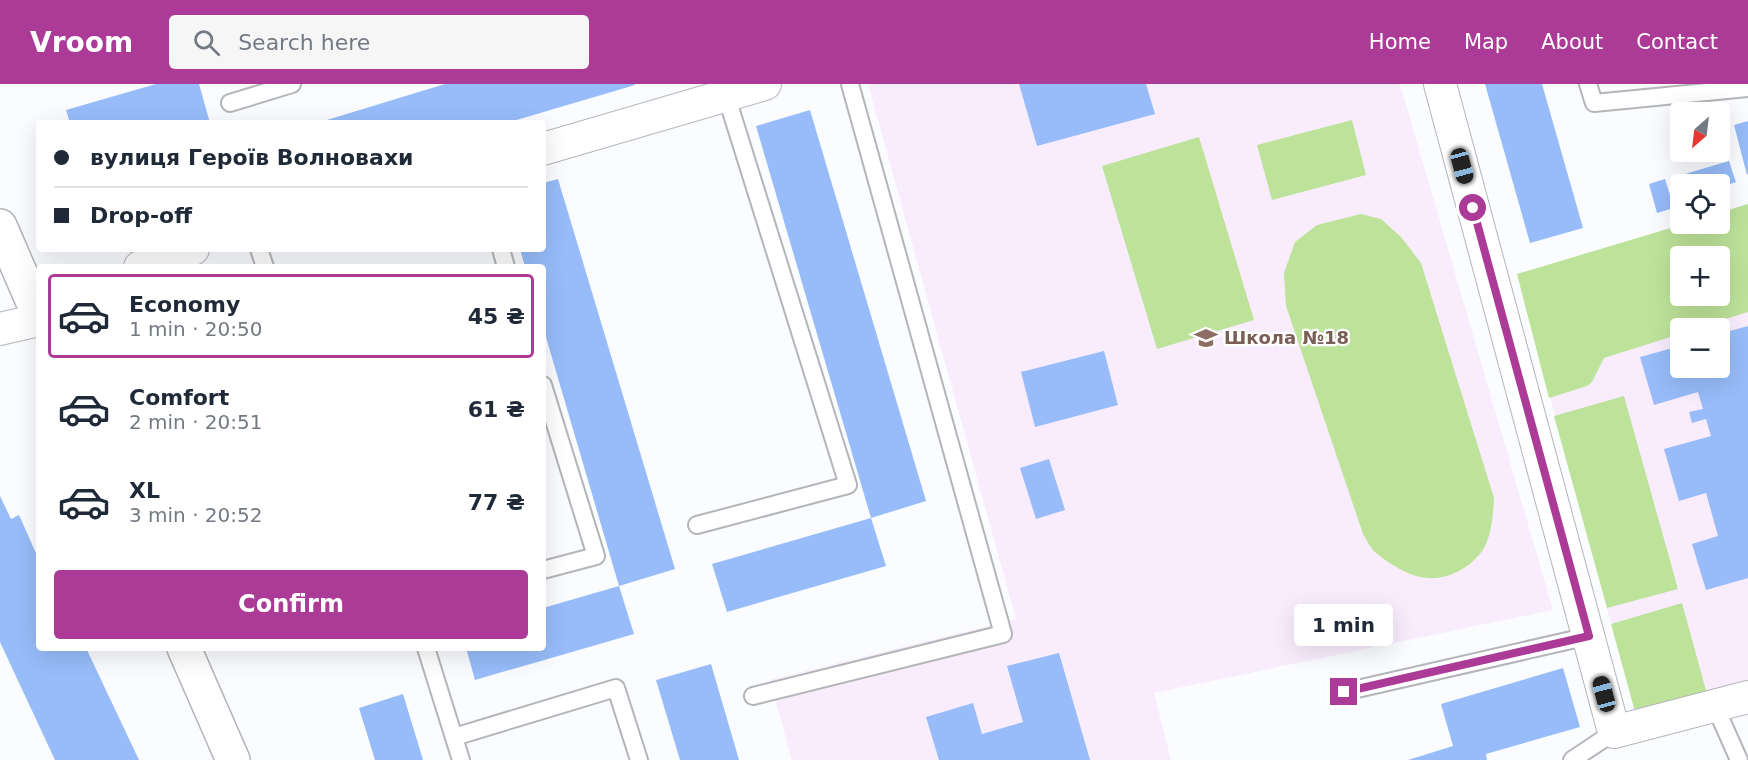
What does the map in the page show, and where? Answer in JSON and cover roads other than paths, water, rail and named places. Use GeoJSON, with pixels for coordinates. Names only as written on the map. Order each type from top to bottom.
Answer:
{"type":"FeatureCollection","features":[{"type":"Feature","properties":{"kind":"street"},"geometry":{"type":"LineString","coordinates":[[546,148],[765,84]]}},
{"type":"Feature","properties":{"kind":"street"},"geometry":{"type":"LineString","coordinates":[[1440,84],[1614,732],[1748,697]]}},
{"type":"Feature","properties":{"kind":"street"},"geometry":{"type":"LineString","coordinates":[[0,226],[36,306]]}},
{"type":"Feature","properties":{"kind":"street"},"geometry":{"type":"LineString","coordinates":[[149,264],[185,252]]}},
{"type":"Feature","properties":{"kind":"street"},"geometry":{"type":"LineString","coordinates":[[0,329],[36,311]]}},
{"type":"Feature","properties":{"kind":"street"},"geometry":{"type":"LineString","coordinates":[[185,651],[233,760]]}},
{"type":"Feature","properties":{"kind":"lane"},"geometry":{"type":"LineString","coordinates":[[230,103],[292,84]]}},
{"type":"Feature","properties":{"kind":"lane"},"geometry":{"type":"LineString","coordinates":[[753,696],[1003,634],[850,84]]}},
{"type":"Feature","properties":{"kind":"lane"},"geometry":{"type":"LineString","coordinates":[[1588,84],[1594,103],[1748,88]]}},
{"type":"Feature","properties":{"kind":"lane"},"geometry":{"type":"LineString","coordinates":[[697,525],[848,484],[726,95]]}},
{"type":"Feature","properties":{"kind":"lane"},"geometry":{"type":"LineString","coordinates":[[546,395],[596,556],[546,569]]}},
{"type":"Feature","properties":{"kind":"lane"},"geometry":{"type":"LineString","coordinates":[[1344,692],[1589,636]]}},
{"type":"Feature","properties":{"kind":"lane"},"geometry":{"type":"LineString","coordinates":[[427,651],[461,760]]}},
{"type":"Feature","properties":{"kind":"lane"},"geometry":{"type":"LineString","coordinates":[[454,737],[616,688],[639,760]]}},
{"type":"Feature","properties":{"kind":"lane"},"geometry":{"type":"LineString","coordinates":[[1715,706],[1739,760]]}},
{"type":"Feature","properties":{"kind":"lane"},"geometry":{"type":"LineString","coordinates":[[1572,760],[1614,732]]}},
{"type":"Feature","properties":{"kind":"place","name":"Школа №18"},"geometry":{"type":"Point","coordinates":[1206,338]}}]}
